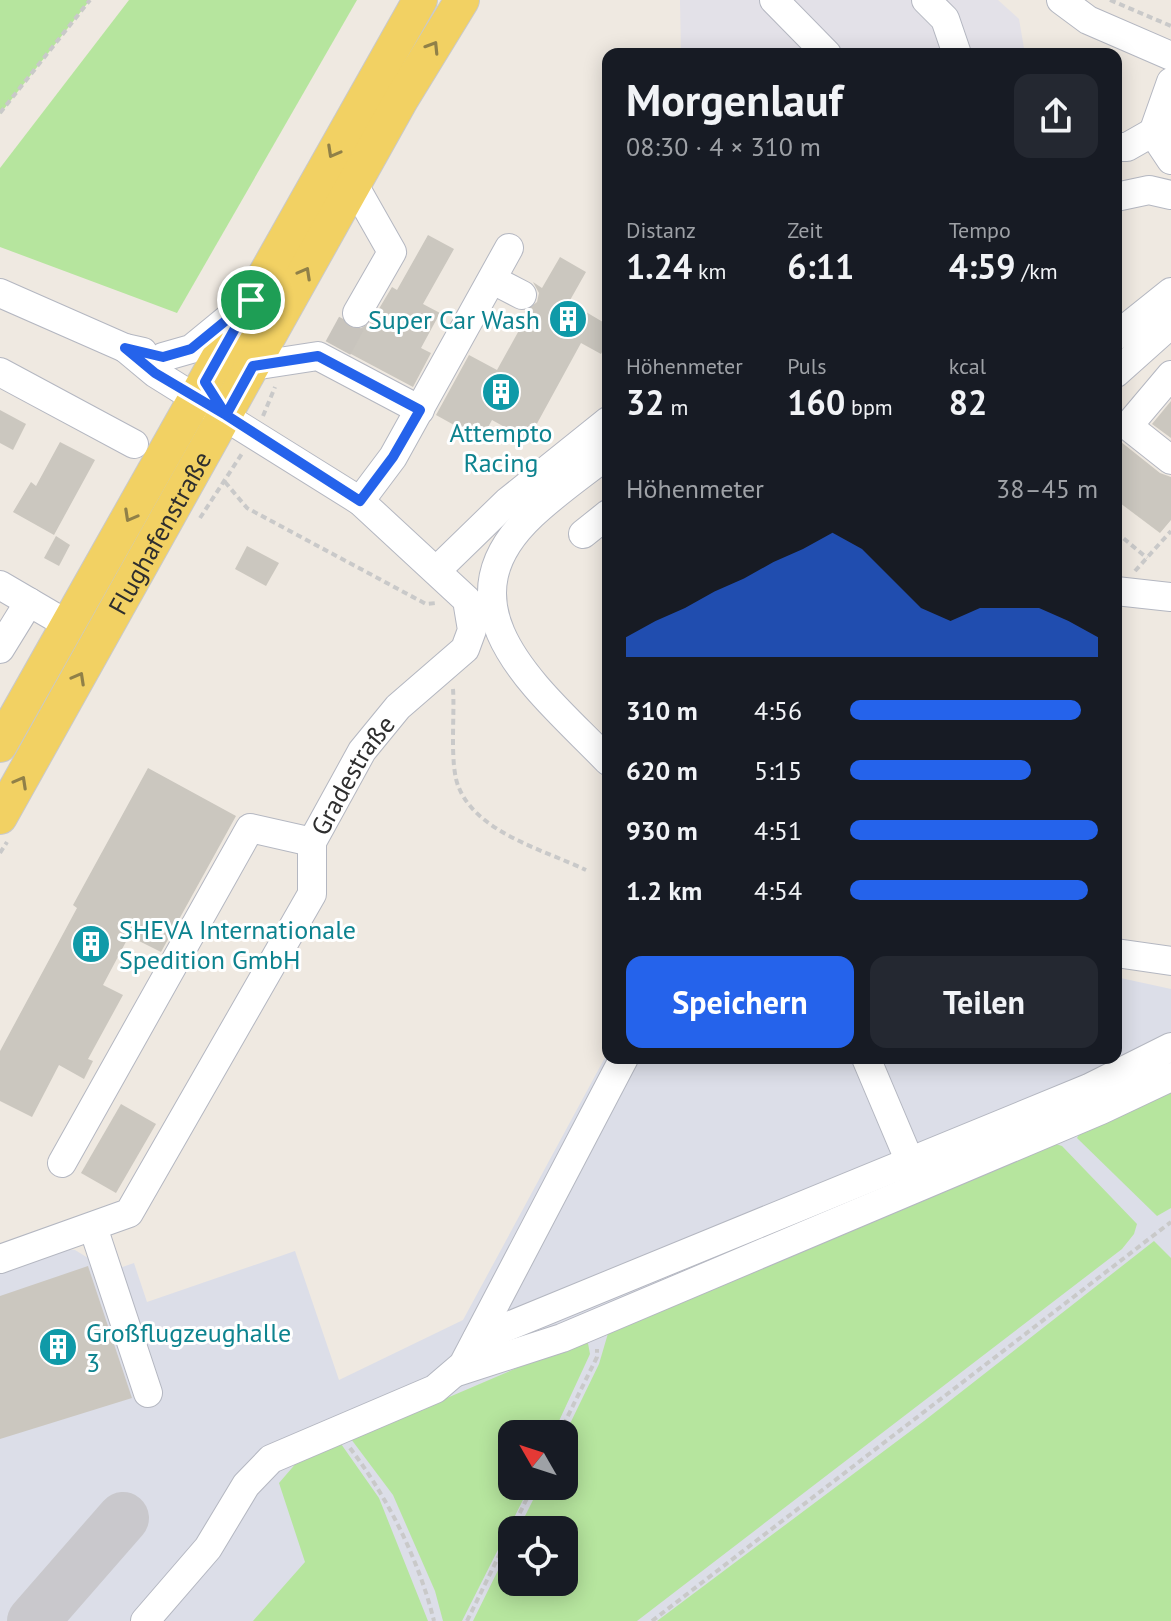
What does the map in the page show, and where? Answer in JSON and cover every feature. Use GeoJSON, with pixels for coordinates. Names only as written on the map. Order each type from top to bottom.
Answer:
{"type":"FeatureCollection","features":[{"type":"Feature","properties":{"kind":"main road","name":"Flughafenstraße"},"geometry":{"type":"LineString","coordinates":[[0,745],[70,626],[420,0]]}},
{"type":"Feature","properties":{"kind":"main road","name":"Flughafenstraße"},"geometry":{"type":"LineString","coordinates":[[0,817],[354,185],[462,0]]}},
{"type":"Feature","properties":{"kind":"street"},"geometry":{"type":"LineString","coordinates":[[774,0],[821,48]]}},
{"type":"Feature","properties":{"kind":"street"},"geometry":{"type":"LineString","coordinates":[[926,0],[945,19],[955,48]]}},
{"type":"Feature","properties":{"kind":"street"},"geometry":{"type":"LineString","coordinates":[[1061,0],[1088,20],[1171,56]]}},
{"type":"Feature","properties":{"kind":"street"},"geometry":{"type":"LineString","coordinates":[[1069,0],[1171,36]]}},
{"type":"Feature","properties":{"kind":"street"},"geometry":{"type":"LineString","coordinates":[[1171,82],[1162,127],[1171,160]]}},
{"type":"Feature","properties":{"kind":"street"},"geometry":{"type":"LineString","coordinates":[[1122,147],[1162,127]]}},
{"type":"Feature","properties":{"kind":"street"},"geometry":{"type":"LineString","coordinates":[[354,185],[392,252],[357,313]]}},
{"type":"Feature","properties":{"kind":"street"},"geometry":{"type":"LineString","coordinates":[[1122,196],[1149,190],[1171,195]]}},
{"type":"Feature","properties":{"kind":"street"},"geometry":{"type":"LineString","coordinates":[[360,501],[393,457],[509,248]]}},
{"type":"Feature","properties":{"kind":"street"},"geometry":{"type":"LineString","coordinates":[[493,280],[522,295]]}},
{"type":"Feature","properties":{"kind":"street"},"geometry":{"type":"LineString","coordinates":[[1122,331],[1171,292]]}},
{"type":"Feature","properties":{"kind":"street"},"geometry":{"type":"LineString","coordinates":[[0,293],[125,348],[163,357],[226,415],[360,501],[467,600]]}},
{"type":"Feature","properties":{"kind":"street"},"geometry":{"type":"LineString","coordinates":[[163,357],[191,349],[251,300]]}},
{"type":"Feature","properties":{"kind":"street"},"geometry":{"type":"LineString","coordinates":[[1122,368],[1171,324]]}},
{"type":"Feature","properties":{"kind":"street"},"geometry":{"type":"LineString","coordinates":[[125,348],[155,373],[201,390]]}},
{"type":"Feature","properties":{"kind":"street"},"geometry":{"type":"LineString","coordinates":[[253,366],[329,355],[420,410]]}},
{"type":"Feature","properties":{"kind":"street"},"geometry":{"type":"LineString","coordinates":[[0,372],[134,444]]}},
{"type":"Feature","properties":{"kind":"street"},"geometry":{"type":"LineString","coordinates":[[1171,375],[1128,426],[1171,460]]}},
{"type":"Feature","properties":{"kind":"street"},"geometry":{"type":"LineString","coordinates":[[437,570],[507,502],[602,426]]}},
{"type":"Feature","properties":{"kind":"street"},"geometry":{"type":"LineString","coordinates":[[602,459],[531,515],[509,541],[491,584],[497,628],[515,663],[602,755]]}},
{"type":"Feature","properties":{"kind":"street"},"geometry":{"type":"LineString","coordinates":[[583,534],[602,519]]}},
{"type":"Feature","properties":{"kind":"street"},"geometry":{"type":"LineString","coordinates":[[0,585],[70,626]]}},
{"type":"Feature","properties":{"kind":"street"},"geometry":{"type":"LineString","coordinates":[[1122,592],[1171,597]]}},
{"type":"Feature","properties":{"kind":"street","name":"Gradestraße"},"geometry":{"type":"LineString","coordinates":[[62,1163],[250,828],[312,842],[362,751],[398,707],[465,649],[472,630],[467,600]]}},
{"type":"Feature","properties":{"kind":"street"},"geometry":{"type":"LineString","coordinates":[[0,649],[29,602]]}},
{"type":"Feature","properties":{"kind":"street"},"geometry":{"type":"LineString","coordinates":[[0,1259],[129,1213],[312,894],[312,842]]}},
{"type":"Feature","properties":{"kind":"street"},"geometry":{"type":"LineString","coordinates":[[1122,954],[1171,961]]}},
{"type":"Feature","properties":{"kind":"street"},"geometry":{"type":"LineString","coordinates":[[477,1339],[1089,1088],[1171,1047]]}},
{"type":"Feature","properties":{"kind":"street"},"geometry":{"type":"LineString","coordinates":[[457,1372],[621,1064]]}},
{"type":"Feature","properties":{"kind":"street"},"geometry":{"type":"LineString","coordinates":[[869,1064],[910,1162]]}},
{"type":"Feature","properties":{"kind":"street"},"geometry":{"type":"LineString","coordinates":[[145,1621],[208,1548],[257,1470],[271,1459],[435,1389],[457,1372],[597,1324],[1101,1110],[1171,1077]]}},
{"type":"Feature","properties":{"kind":"street"},"geometry":{"type":"LineString","coordinates":[[93,1227],[148,1393]]}},
{"type":"Feature","properties":{"kind":"path"},"geometry":{"type":"LineString","coordinates":[[0,113],[90,0]]}},
{"type":"Feature","properties":{"kind":"path"},"geometry":{"type":"LineString","coordinates":[[1110,0],[1171,26]]}},
{"type":"Feature","properties":{"kind":"path"},"geometry":{"type":"LineString","coordinates":[[225,481],[247,508],[426,604],[467,600]]}},
{"type":"Feature","properties":{"kind":"path"},"geometry":{"type":"LineString","coordinates":[[1122,586],[1171,531]]}},
{"type":"Feature","properties":{"kind":"path"},"geometry":{"type":"LineString","coordinates":[[1122,537],[1147,558]]}},
{"type":"Feature","properties":{"kind":"path"},"geometry":{"type":"LineString","coordinates":[[452,662],[458,787],[473,811],[489,824],[586,870]]}},
{"type":"Feature","properties":{"kind":"path"},"geometry":{"type":"LineString","coordinates":[[652,1621],[1171,1222]]}},
{"type":"Feature","properties":{"kind":"path"},"geometry":{"type":"LineString","coordinates":[[566,1420],[597,1357],[597,1324]]}},
{"type":"Feature","properties":{"kind":"path"},"geometry":{"type":"LineString","coordinates":[[336,1431],[382,1494],[414,1564],[434,1621]]}},
{"type":"Feature","properties":{"kind":"path"},"geometry":{"type":"LineString","coordinates":[[467,1621],[526,1500]]}},
{"type":"Feature","properties":{"kind":"shaded area"},"geometry":{"type":"Polygon","coordinates":[[[680,0],[998,0],[1019,19],[1024,48],[681,48],[680,0]]]}},
{"type":"Feature","properties":{"kind":"shaded area"},"geometry":{"type":"Polygon","coordinates":[[[1122,978],[1171,989],[1171,1621],[0,1621],[0,1271],[65,1249],[75,1250],[93,1261],[99,1275],[134,1263],[147,1302],[295,1251],[339,1380],[463,1320],[602,1063],[1122,1064],[1122,978]]]}},
{"type":"Feature","properties":{"kind":"green space"},"geometry":{"type":"Polygon","coordinates":[[[0,0],[90,0],[0,114],[0,0]]]}},
{"type":"Feature","properties":{"kind":"green space"},"geometry":{"type":"Polygon","coordinates":[[[129,0],[357,0],[177,313],[0,247],[0,168],[129,0]]]}},
{"type":"Feature","properties":{"kind":"green space"},"geometry":{"type":"Polygon","coordinates":[[[1171,1082],[1171,1208],[1157,1216],[1077,1138],[1084,1126],[1171,1082]]]}},
{"type":"Feature","properties":{"kind":"green space"},"geometry":{"type":"Polygon","coordinates":[[[1050,1142],[1062,1146],[1137,1224],[1134,1234],[1122,1249],[637,1621],[473,1621],[498,1570],[498,1596],[578,1596],[578,1516],[525,1516],[533,1500],[578,1500],[578,1420],[572,1420],[599,1364],[609,1330],[1050,1142]]]}},
{"type":"Feature","properties":{"kind":"green space"},"geometry":{"type":"Polygon","coordinates":[[[1154,1241],[1171,1258],[1171,1621],[657,1621],[924,1421],[1154,1241]]]}},
{"type":"Feature","properties":{"kind":"green space"},"geometry":{"type":"Polygon","coordinates":[[[587,1338],[590,1354],[559,1420],[498,1420],[498,1500],[523,1500],[515,1516],[498,1516],[498,1550],[462,1621],[443,1621],[435,1591],[393,1495],[351,1439],[587,1338]]]}},
{"type":"Feature","properties":{"kind":"green space"},"geometry":{"type":"Polygon","coordinates":[[[339,1441],[379,1498],[428,1621],[253,1621],[305,1562],[279,1483],[304,1454],[339,1441]]]}},
{"type":"Feature","properties":{"kind":"building"},"geometry":{"type":"Polygon","coordinates":[[[428,235],[454,249],[423,304],[440,313],[421,348],[431,353],[413,387],[334,345],[345,324],[358,330],[371,322],[392,287],[397,290],[428,235]]]}},
{"type":"Feature","properties":{"kind":"building","name":"Attempto Racing"},"geometry":{"type":"Polygon","coordinates":[[[560,257],[586,272],[569,302],[602,321],[601,354],[581,343],[528,440],[492,420],[481,440],[436,415],[469,355],[497,370],[528,314],[524,312],[537,302],[539,293],[533,282],[542,288],[560,257]]]}},
{"type":"Feature","properties":{"kind":"building"},"geometry":{"type":"Polygon","coordinates":[[[1171,401],[1171,438],[1152,424],[1171,401]]]}},
{"type":"Feature","properties":{"kind":"building"},"geometry":{"type":"Polygon","coordinates":[[[0,410],[26,424],[13,450],[0,443],[0,410]]]}},
{"type":"Feature","properties":{"kind":"building"},"geometry":{"type":"Polygon","coordinates":[[[60,442],[95,460],[54,535],[13,512],[31,482],[36,486],[60,442]]]}},
{"type":"Feature","properties":{"kind":"building"},"geometry":{"type":"Polygon","coordinates":[[[1122,443],[1160,473],[1171,477],[1171,520],[1160,533],[1122,504],[1122,443]]]}},
{"type":"Feature","properties":{"kind":"building"},"geometry":{"type":"Polygon","coordinates":[[[56,536],[70,545],[59,566],[44,558],[56,536]]]}},
{"type":"Feature","properties":{"kind":"building"},"geometry":{"type":"Polygon","coordinates":[[[247,546],[279,563],[266,586],[235,569],[247,546]]]}},
{"type":"Feature","properties":{"kind":"building","name":"SHEVA Internationale Spedition GmbH"},"geometry":{"type":"Polygon","coordinates":[[[148,768],[236,816],[161,952],[129,936],[103,985],[123,995],[88,1059],[93,1061],[84,1079],[59,1065],[32,1117],[0,1101],[0,1051],[77,908],[73,905],[148,768]]]}},
{"type":"Feature","properties":{"kind":"building"},"geometry":{"type":"Polygon","coordinates":[[[121,1104],[156,1124],[116,1193],[81,1173],[121,1104]]]}},
{"type":"Feature","properties":{"kind":"building","name":"Großflugzeughalle 3"},"geometry":{"type":"Polygon","coordinates":[[[88,1266],[132,1398],[0,1439],[0,1296],[88,1266]]]}},
{"type":"Feature","properties":{"kind":"taxiway"},"geometry":{"type":"LineString","coordinates":[[33,1621],[123,1518]]}},
{"type":"Feature","properties":{"kind":"tunnel"},"geometry":{"type":"LineString","coordinates":[[338,348],[357,313]]}},
{"type":"Feature","properties":{"kind":"place","name":"Super Car Wash"},"geometry":{"type":"Point","coordinates":[568,319]}},
{"type":"Feature","properties":{"kind":"place","name":"Attempto Racing"},"geometry":{"type":"Point","coordinates":[501,392]}},
{"type":"Feature","properties":{"kind":"place","name":"SHEVA Internationale Spedition GmbH"},"geometry":{"type":"Point","coordinates":[91,944]}},
{"type":"Feature","properties":{"kind":"place","name":"Großflugzeughalle 3"},"geometry":{"type":"Point","coordinates":[58,1347]}},
{"type":"Feature","properties":{"kind":"route"},"geometry":{"type":"LineString","coordinates":[[251,300],[191,349],[163,357],[125,348],[155,373],[226,415],[253,366],[318,356],[420,410],[393,457],[360,501],[226,415],[205,382],[251,300]]}}]}
